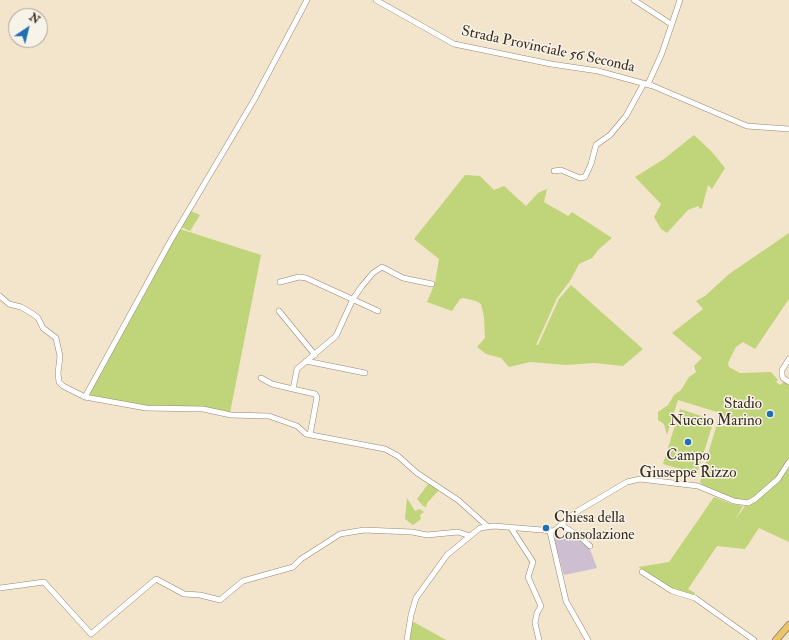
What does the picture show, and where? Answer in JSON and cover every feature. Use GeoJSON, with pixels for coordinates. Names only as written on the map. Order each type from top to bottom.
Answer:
{"type":"FeatureCollection","features":[{"type":"Feature","properties":{"kind":"main road"},"geometry":{"type":"LineString","coordinates":[[776,640],[789,626]]}},
{"type":"Feature","properties":{"kind":"street"},"geometry":{"type":"LineString","coordinates":[[85,397],[171,240],[254,100],[307,0]]}},
{"type":"Feature","properties":{"kind":"street","name":"Strada Provinciale 56 Seconda"},"geometry":{"type":"LineString","coordinates":[[376,0],[454,44],[551,64],[589,69],[646,84],[747,126],[789,129]]}},
{"type":"Feature","properties":{"kind":"street"},"geometry":{"type":"LineString","coordinates":[[634,0],[671,24]]}},
{"type":"Feature","properties":{"kind":"street"},"geometry":{"type":"LineString","coordinates":[[554,171],[561,170],[580,178],[585,176],[591,164],[596,145],[610,136],[626,116],[646,84],[662,53],[680,0]]}},
{"type":"Feature","properties":{"kind":"street"},"geometry":{"type":"LineString","coordinates":[[293,389],[297,369],[336,336],[353,299],[373,273],[382,267],[403,278],[432,284]]}},
{"type":"Feature","properties":{"kind":"street"},"geometry":{"type":"LineString","coordinates":[[280,282],[299,277],[306,278],[378,311]]}},
{"type":"Feature","properties":{"kind":"street"},"geometry":{"type":"LineString","coordinates":[[0,296],[9,304],[33,314],[38,318],[43,328],[56,338],[60,356],[58,373],[59,382],[63,386],[85,397],[146,408],[203,410],[231,415],[269,416],[297,426],[306,434],[358,443],[391,451],[404,460],[416,473],[458,500],[487,526]]}},
{"type":"Feature","properties":{"kind":"street"},"geometry":{"type":"LineString","coordinates":[[279,311],[315,354]]}},
{"type":"Feature","properties":{"kind":"street"},"geometry":{"type":"LineString","coordinates":[[789,359],[782,370],[783,378],[789,382]]}},
{"type":"Feature","properties":{"kind":"street"},"geometry":{"type":"LineString","coordinates":[[306,361],[365,373]]}},
{"type":"Feature","properties":{"kind":"street"},"geometry":{"type":"LineString","coordinates":[[261,378],[272,384],[317,395],[310,435]]}},
{"type":"Feature","properties":{"kind":"street"},"geometry":{"type":"LineString","coordinates":[[407,640],[411,614],[416,598],[447,555],[480,528],[487,526],[550,532],[576,512],[634,480],[645,478],[698,486],[734,501],[748,503],[755,499],[778,479],[789,462]]}},
{"type":"Feature","properties":{"kind":"street"},"geometry":{"type":"LineString","coordinates":[[561,525],[590,546]]}},
{"type":"Feature","properties":{"kind":"street"},"geometry":{"type":"LineString","coordinates":[[512,528],[533,562],[528,577],[541,606],[536,616],[535,623],[539,640]]}},
{"type":"Feature","properties":{"kind":"street"},"geometry":{"type":"LineString","coordinates":[[0,588],[44,582],[91,634],[156,579],[184,594],[200,595],[220,600],[243,582],[293,567],[301,559],[340,534],[364,530],[412,532],[427,536],[458,532],[470,536]]}},
{"type":"Feature","properties":{"kind":"street"},"geometry":{"type":"LineString","coordinates":[[550,532],[566,601],[588,640]]}},
{"type":"Feature","properties":{"kind":"street"},"geometry":{"type":"LineString","coordinates":[[642,572],[672,591],[695,598],[754,640]]}},
{"type":"Feature","properties":{"kind":"shaded area"},"geometry":{"type":"Polygon","coordinates":[[[572,533],[589,547],[597,568],[564,575],[554,539],[572,533]]]}},
{"type":"Feature","properties":{"kind":"green space"},"geometry":{"type":"Polygon","coordinates":[[[694,135],[712,152],[725,168],[712,189],[708,185],[702,208],[700,209],[698,206],[688,210],[667,233],[661,229],[654,217],[661,204],[635,177],[664,159],[694,135]]]}},
{"type":"Feature","properties":{"kind":"green space"},"geometry":{"type":"Polygon","coordinates":[[[465,175],[480,176],[494,190],[504,186],[526,206],[538,193],[547,189],[544,202],[568,216],[572,212],[612,238],[599,249],[592,258],[579,264],[570,281],[557,298],[536,345],[538,345],[559,299],[571,285],[643,349],[623,366],[594,363],[566,365],[530,362],[509,367],[501,358],[486,354],[477,347],[485,338],[484,317],[481,304],[476,301],[463,298],[460,299],[452,311],[427,302],[435,283],[439,259],[414,239],[465,175]]]}},
{"type":"Feature","properties":{"kind":"green space"},"geometry":{"type":"Polygon","coordinates":[[[191,211],[200,215],[190,231],[181,227],[191,211]]]}},
{"type":"Feature","properties":{"kind":"green space"},"geometry":{"type":"Polygon","coordinates":[[[180,229],[261,255],[230,413],[224,412],[224,410],[146,407],[87,396],[180,229]]]}},
{"type":"Feature","properties":{"kind":"green space"},"geometry":{"type":"Polygon","coordinates":[[[789,233],[789,299],[755,349],[743,342],[736,347],[728,363],[729,367],[740,373],[771,372],[778,380],[776,382],[780,385],[784,382],[789,385],[789,458],[779,475],[755,497],[748,500],[734,499],[704,486],[700,482],[720,413],[678,400],[667,435],[664,424],[658,420],[658,412],[668,405],[674,395],[681,390],[689,377],[696,372],[694,366],[702,358],[672,333],[703,309],[696,301],[705,296],[729,274],[789,233]]]}},
{"type":"Feature","properties":{"kind":"green space","name":"Campo Giuseppe Rizzo"},"geometry":{"type":"Polygon","coordinates":[[[680,409],[714,420],[697,474],[663,464],[680,409]]]}},
{"type":"Feature","properties":{"kind":"green space"},"geometry":{"type":"Polygon","coordinates":[[[789,468],[789,542],[759,528],[745,549],[717,546],[688,589],[695,593],[694,595],[684,595],[672,589],[638,567],[669,562],[714,497],[732,504],[743,506],[735,520],[745,506],[754,502],[779,482],[789,468]]]}},
{"type":"Feature","properties":{"kind":"green space"},"geometry":{"type":"Polygon","coordinates":[[[429,483],[439,490],[427,503],[426,507],[423,506],[417,499],[429,483]]]}},
{"type":"Feature","properties":{"kind":"green space"},"geometry":{"type":"Polygon","coordinates":[[[407,498],[415,511],[420,509],[424,512],[420,515],[421,519],[413,525],[405,519],[407,498]]]}},
{"type":"Feature","properties":{"kind":"green space"},"geometry":{"type":"Polygon","coordinates":[[[412,621],[446,640],[409,640],[412,621]]]}},
{"type":"Feature","properties":{"kind":"place","name":"Stadio Nuccio Marino"},"geometry":{"type":"Point","coordinates":[770,414]}},
{"type":"Feature","properties":{"kind":"place","name":"Campo Giuseppe Rizzo"},"geometry":{"type":"Point","coordinates":[688,442]}},
{"type":"Feature","properties":{"kind":"place","name":"Chiesa della Consolazione"},"geometry":{"type":"Point","coordinates":[546,528]}}]}
